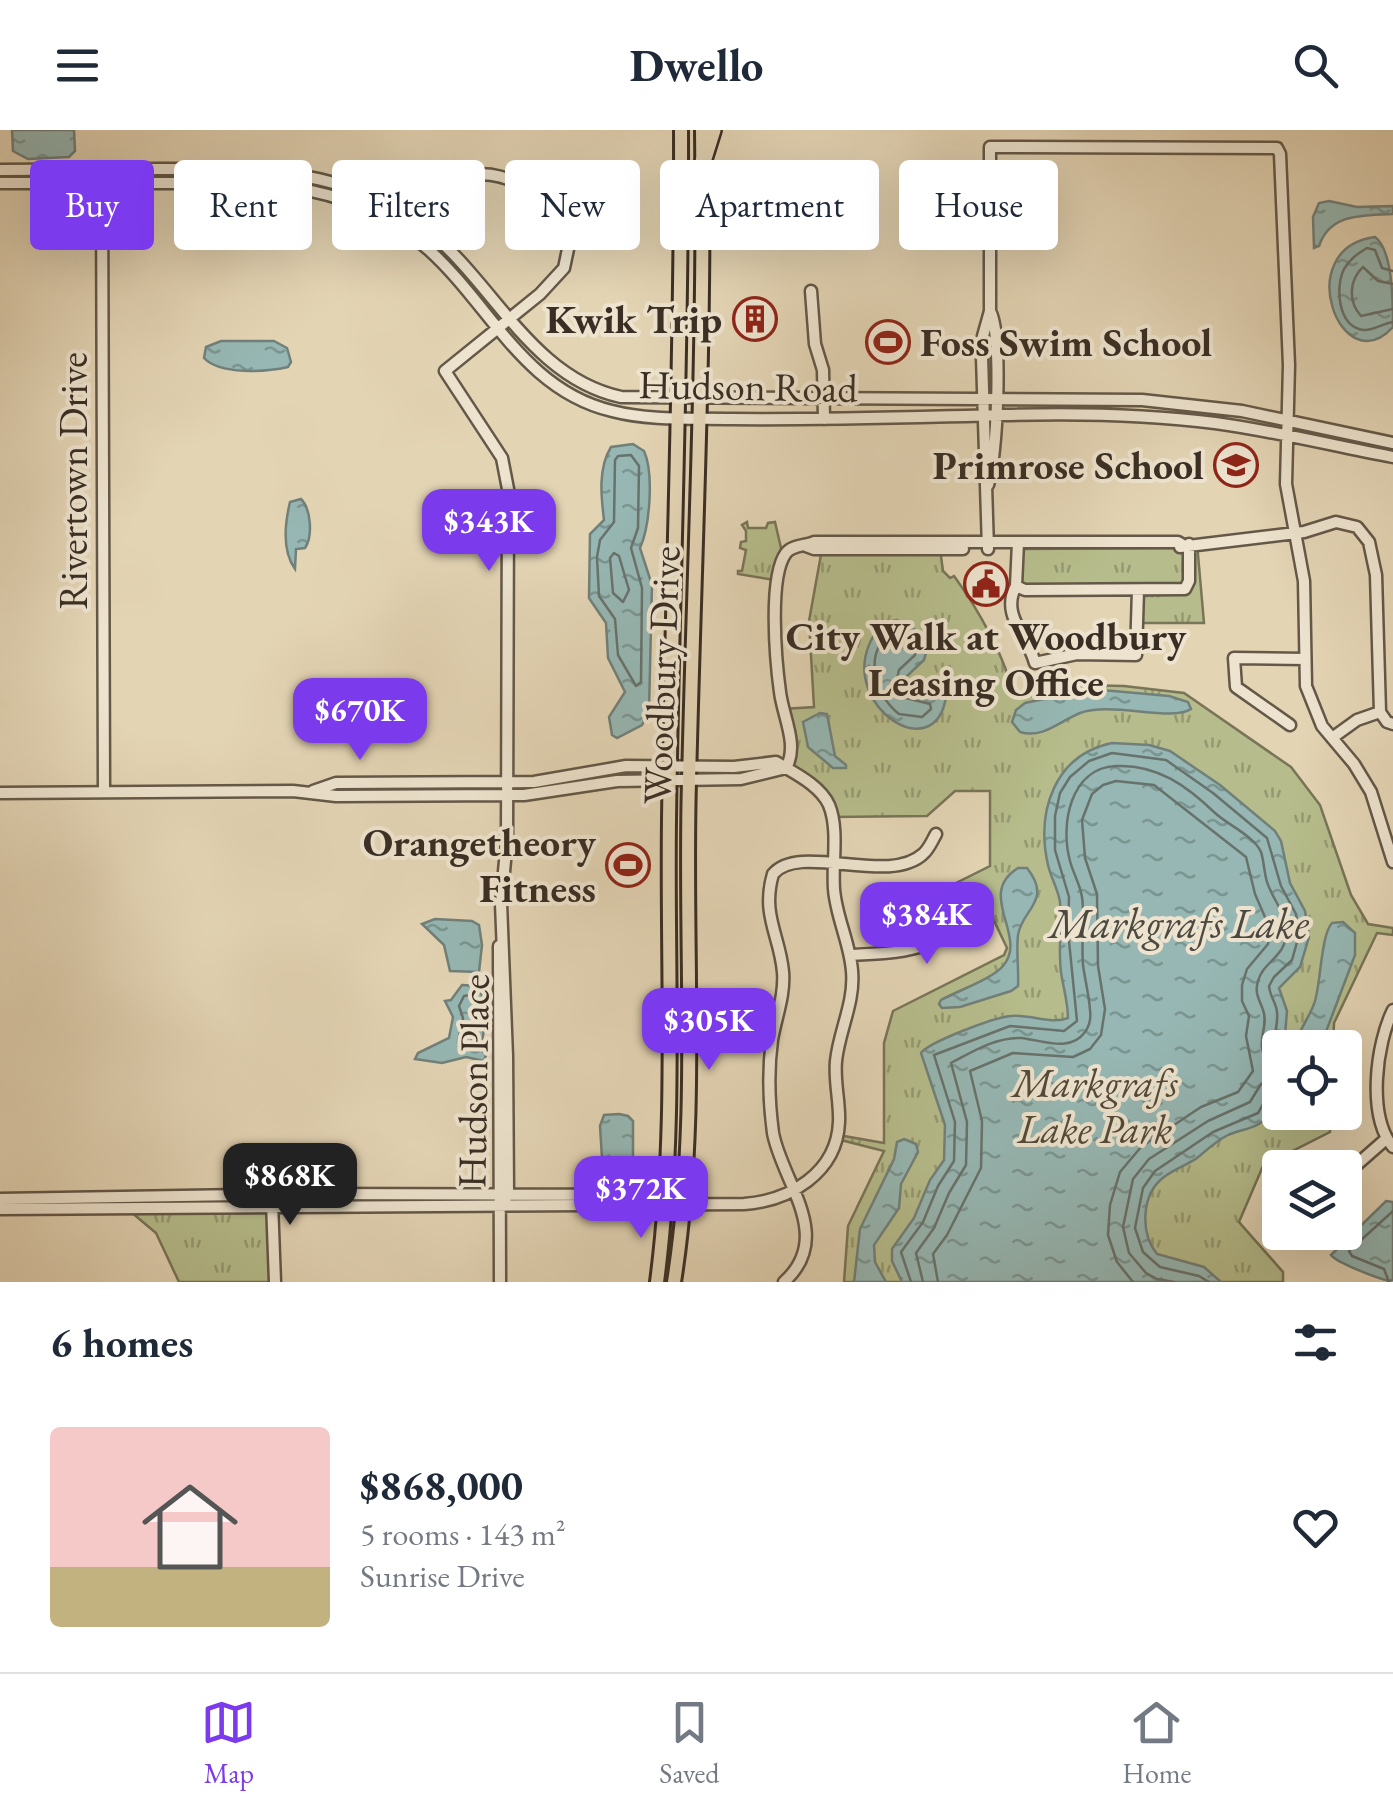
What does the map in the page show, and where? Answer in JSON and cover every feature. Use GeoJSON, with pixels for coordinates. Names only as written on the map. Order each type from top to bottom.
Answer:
{"type":"FeatureCollection","features":[{"type":"Feature","properties":{"kind":"highway"},"geometry":{"type":"LineString","coordinates":[[704,160],[714,130]]}},
{"type":"Feature","properties":{"kind":"main road","name":"Woodbury Drive"},"geometry":{"type":"LineString","coordinates":[[657,1282],[666,1199],[681,130]]}},
{"type":"Feature","properties":{"kind":"main road","name":"Woodbury Drive"},"geometry":{"type":"LineString","coordinates":[[702,130],[702,160]]}},
{"type":"Feature","properties":{"kind":"main road","name":"Woodbury Drive"},"geometry":{"type":"LineString","coordinates":[[674,1282],[688,1124],[689,774],[702,250]]}},
{"type":"Feature","properties":{"kind":"street"},"geometry":{"type":"LineString","coordinates":[[989,416],[982,399],[983,336],[990,311],[990,147],[1275,147],[1280,154],[1285,252],[1286,488],[1304,581],[1310,699],[1320,721],[1368,787],[1393,862]]}},
{"type":"Feature","properties":{"kind":"street","name":"Hudson Road"},"geometry":{"type":"LineString","coordinates":[[0,170],[30,170]]}},
{"type":"Feature","properties":{"kind":"street","name":"Hudson Road"},"geometry":{"type":"LineString","coordinates":[[154,171],[294,172],[332,181]]}},
{"type":"Feature","properties":{"kind":"street"},"geometry":{"type":"LineString","coordinates":[[485,174],[558,198],[568,216],[564,268],[554,282],[498,330]]}},
{"type":"Feature","properties":{"kind":"street","name":"Hudson Road"},"geometry":{"type":"LineString","coordinates":[[154,183],[262,184],[308,188],[332,196]]}},
{"type":"Feature","properties":{"kind":"street","name":"Hudson Road"},"geometry":{"type":"LineString","coordinates":[[0,184],[30,184]]}},
{"type":"Feature","properties":{"kind":"street","name":"Rivertown Drive"},"geometry":{"type":"LineString","coordinates":[[102,250],[104,792]]}},
{"type":"Feature","properties":{"kind":"street","name":"Hudson Road"},"geometry":{"type":"LineString","coordinates":[[426,250],[532,368],[567,394],[625,414],[824,419],[1146,416],[1216,423],[1393,457]]}},
{"type":"Feature","properties":{"kind":"street","name":"Hudson Road"},"geometry":{"type":"LineString","coordinates":[[448,250],[546,358],[593,389],[633,399],[1153,401],[1287,420],[1393,443]]}},
{"type":"Feature","properties":{"kind":"street"},"geometry":{"type":"LineString","coordinates":[[811,291],[815,344],[824,372],[824,419]]}},
{"type":"Feature","properties":{"kind":"street"},"geometry":{"type":"LineString","coordinates":[[988,546],[984,466],[989,416],[996,399],[995,320],[990,311]]}},
{"type":"Feature","properties":{"kind":"street","name":"Hudson Place"},"geometry":{"type":"LineString","coordinates":[[498,330],[446,371],[502,458],[508,489],[506,795],[498,948],[504,1193],[500,1282]]}},
{"type":"Feature","properties":{"kind":"street"},"geometry":{"type":"LineString","coordinates":[[781,765],[789,739],[780,695],[774,604],[785,555],[794,547],[805,546],[1178,548],[1343,522],[1357,527],[1366,537],[1376,575],[1380,712],[1393,724]]}},
{"type":"Feature","properties":{"kind":"street"},"geometry":{"type":"LineString","coordinates":[[1016,586],[1026,590],[1186,589],[1186,544]]}},
{"type":"Feature","properties":{"kind":"street"},"geometry":{"type":"LineString","coordinates":[[1018,546],[1011,612],[1035,663],[1076,654],[1136,655],[1138,590]]}},
{"type":"Feature","properties":{"kind":"street"},"geometry":{"type":"LineString","coordinates":[[1290,725],[1236,687],[1234,658],[1305,659]]}},
{"type":"Feature","properties":{"kind":"street"},"geometry":{"type":"LineString","coordinates":[[1379,669],[1393,669]]}},
{"type":"Feature","properties":{"kind":"street"},"geometry":{"type":"LineString","coordinates":[[1332,738],[1357,720],[1380,712]]}},
{"type":"Feature","properties":{"kind":"street"},"geometry":{"type":"LineString","coordinates":[[313,791],[336,783],[551,780],[608,768],[741,779],[781,765]]}},
{"type":"Feature","properties":{"kind":"street"},"geometry":{"type":"LineString","coordinates":[[0,1208],[504,1193],[666,1199],[682,1204],[764,1202],[796,1189],[820,1170],[837,1137],[840,1121],[836,1063],[851,990],[850,955],[836,906],[832,817],[826,800],[781,765]]}},
{"type":"Feature","properties":{"kind":"street"},"geometry":{"type":"LineString","coordinates":[[0,792],[506,795],[670,773]]}},
{"type":"Feature","properties":{"kind":"street"},"geometry":{"type":"LineString","coordinates":[[784,1282],[796,1270],[802,1256],[805,1221],[796,1189],[777,1148],[772,1119],[771,1047],[783,980],[779,951],[769,924],[770,880],[776,868],[784,864],[885,866],[906,862],[925,853],[936,834]]}},
{"type":"Feature","properties":{"kind":"street"},"geometry":{"type":"LineString","coordinates":[[850,955],[922,948],[958,929],[970,911]]}},
{"type":"Feature","properties":{"kind":"street"},"geometry":{"type":"LineString","coordinates":[[1362,1163],[1390,1143],[1378,1113],[1380,1053],[1393,1010]]}},
{"type":"Feature","properties":{"kind":"street"},"geometry":{"type":"LineString","coordinates":[[0,1199],[502,1208],[666,1199]]}},
{"type":"Feature","properties":{"kind":"street"},"geometry":{"type":"LineString","coordinates":[[272,1202],[275,1282]]}},
{"type":"Feature","properties":{"kind":"green space"},"geometry":{"type":"Polygon","coordinates":[[[747,522],[748,528],[766,528],[768,523],[775,522],[781,548],[775,580],[738,574],[746,550],[740,548],[741,542],[746,541],[742,525],[747,522]]]}},
{"type":"Feature","properties":{"kind":"green space"},"geometry":{"type":"Polygon","coordinates":[[[1197,543],[1204,623],[1138,623],[1138,591],[1025,590],[1018,580],[1018,549],[1177,548],[1197,543]]]}},
{"type":"Feature","properties":{"kind":"green space","name":"Markgrafs Lake Park"},"geometry":{"type":"Polygon","coordinates":[[[822,549],[940,549],[943,571],[950,578],[954,576],[981,617],[1013,696],[1078,685],[1184,693],[1291,767],[1320,805],[1351,895],[1368,924],[1393,928],[1393,935],[1377,933],[1334,1030],[1262,1030],[1262,1130],[1330,1130],[1295,1150],[1262,1150],[1262,1168],[1239,1222],[1283,1272],[1283,1282],[844,1282],[848,1226],[884,1151],[837,1139],[838,1135],[884,1143],[884,1043],[893,1011],[1004,955],[1007,948],[988,908],[968,897],[959,903],[956,914],[944,889],[990,866],[990,791],[955,791],[927,816],[832,817],[826,801],[786,768],[791,758],[783,709],[814,707],[809,621],[822,549]]]}},
{"type":"Feature","properties":{"kind":"green space"},"geometry":{"type":"Polygon","coordinates":[[[131,1212],[261,1212],[273,1216],[275,1282],[179,1282],[156,1233],[131,1212]]]}},
{"type":"Feature","properties":{"kind":"water"},"geometry":{"type":"Polygon","coordinates":[[[12,130],[74,130],[75,151],[69,157],[28,159],[13,151],[12,130]]]}},
{"type":"Feature","properties":{"kind":"water"},"geometry":{"type":"Polygon","coordinates":[[[1329,201],[1357,207],[1393,206],[1393,214],[1348,218],[1331,227],[1314,248],[1313,217],[1319,203],[1329,201]]]}},
{"type":"Feature","properties":{"kind":"water"},"geometry":{"type":"Polygon","coordinates":[[[1375,237],[1389,265],[1393,327],[1374,340],[1356,339],[1342,326],[1333,308],[1330,285],[1335,264],[1349,246],[1375,237]]]}},
{"type":"Feature","properties":{"kind":"water"},"geometry":{"type":"Polygon","coordinates":[[[221,341],[274,341],[287,348],[291,362],[288,367],[232,370],[204,358],[206,347],[221,341]]]}},
{"type":"Feature","properties":{"kind":"water"},"geometry":{"type":"Polygon","coordinates":[[[633,444],[644,451],[650,486],[640,548],[652,585],[649,710],[642,725],[617,738],[612,735],[609,717],[625,692],[608,658],[606,623],[589,598],[590,534],[604,520],[602,482],[607,455],[611,447],[633,444]]]}},
{"type":"Feature","properties":{"kind":"water"},"geometry":{"type":"Polygon","coordinates":[[[301,499],[310,530],[305,548],[296,549],[295,569],[286,545],[286,528],[290,502],[301,499]]]}},
{"type":"Feature","properties":{"kind":"water"},"geometry":{"type":"Polygon","coordinates":[[[897,620],[921,634],[926,644],[924,660],[907,676],[909,688],[919,692],[939,690],[946,697],[938,717],[926,727],[910,728],[894,721],[879,708],[869,690],[864,668],[869,645],[880,629],[897,620]]]}},
{"type":"Feature","properties":{"kind":"water"},"geometry":{"type":"Polygon","coordinates":[[[1091,689],[1169,696],[1188,702],[1191,709],[1170,713],[1093,710],[1028,734],[1020,732],[1012,722],[1016,710],[1025,703],[1091,689]]]}},
{"type":"Feature","properties":{"kind":"water"},"geometry":{"type":"Polygon","coordinates":[[[820,713],[827,714],[835,756],[846,768],[833,768],[808,747],[803,722],[820,713]]]}},
{"type":"Feature","properties":{"kind":"water","name":"Markgrafs Lake"},"geometry":{"type":"Polygon","coordinates":[[[1112,743],[1149,745],[1170,751],[1220,785],[1275,831],[1290,883],[1305,911],[1309,937],[1300,967],[1279,988],[1287,1011],[1285,1030],[1262,1030],[1262,1122],[1224,1137],[1164,1177],[1147,1203],[1148,1236],[1157,1254],[1204,1267],[1221,1282],[902,1282],[892,1261],[892,1249],[914,1218],[930,1180],[944,1160],[945,1125],[921,1053],[949,1037],[1003,1017],[1068,1018],[1060,963],[1060,902],[1048,865],[1045,825],[1048,806],[1063,773],[1092,750],[1112,743]]]}},
{"type":"Feature","properties":{"kind":"water"},"geometry":{"type":"Polygon","coordinates":[[[1018,868],[1027,868],[1034,879],[1037,897],[1018,935],[1018,986],[960,1007],[942,1008],[941,1000],[991,976],[1009,955],[1001,890],[1006,878],[1018,868]]]}},
{"type":"Feature","properties":{"kind":"water"},"geometry":{"type":"Polygon","coordinates":[[[435,919],[472,921],[479,925],[479,972],[450,971],[444,945],[422,924],[435,919]]]}},
{"type":"Feature","properties":{"kind":"water"},"geometry":{"type":"Polygon","coordinates":[[[1343,922],[1355,933],[1355,955],[1327,1030],[1301,1030],[1315,1001],[1332,923],[1343,922]]]}},
{"type":"Feature","properties":{"kind":"water"},"geometry":{"type":"Polygon","coordinates":[[[462,985],[479,986],[484,1017],[480,1048],[486,1055],[484,1061],[466,1057],[442,1063],[415,1059],[418,1053],[449,1038],[453,1017],[445,1001],[451,1000],[462,985]]]}},
{"type":"Feature","properties":{"kind":"water"},"geometry":{"type":"Polygon","coordinates":[[[619,1114],[633,1121],[633,1156],[627,1164],[614,1166],[602,1158],[600,1126],[604,1115],[619,1114]]]}},
{"type":"Feature","properties":{"kind":"water"},"geometry":{"type":"Polygon","coordinates":[[[904,1139],[916,1144],[918,1152],[901,1184],[899,1208],[874,1245],[875,1262],[886,1282],[854,1282],[860,1229],[894,1159],[897,1142],[904,1139]]]}},
{"type":"Feature","properties":{"kind":"water"},"geometry":{"type":"Polygon","coordinates":[[[1386,1201],[1393,1202],[1393,1280],[1367,1274],[1331,1255],[1336,1250],[1362,1250],[1362,1225],[1386,1201]]]}},
{"type":"Feature","properties":{"kind":"place","name":"Kwik Trip"},"geometry":{"type":"Point","coordinates":[755,319]}},
{"type":"Feature","properties":{"kind":"place","name":"Foss Swim School"},"geometry":{"type":"Point","coordinates":[888,342]}},
{"type":"Feature","properties":{"kind":"place","name":"Primrose School"},"geometry":{"type":"Point","coordinates":[1236,465]}},
{"type":"Feature","properties":{"kind":"place","name":"City Walk at Woodbury Leasing Office"},"geometry":{"type":"Point","coordinates":[986,584]}},
{"type":"Feature","properties":{"kind":"place","name":"Orangetheory Fitness"},"geometry":{"type":"Point","coordinates":[628,865]}}]}
